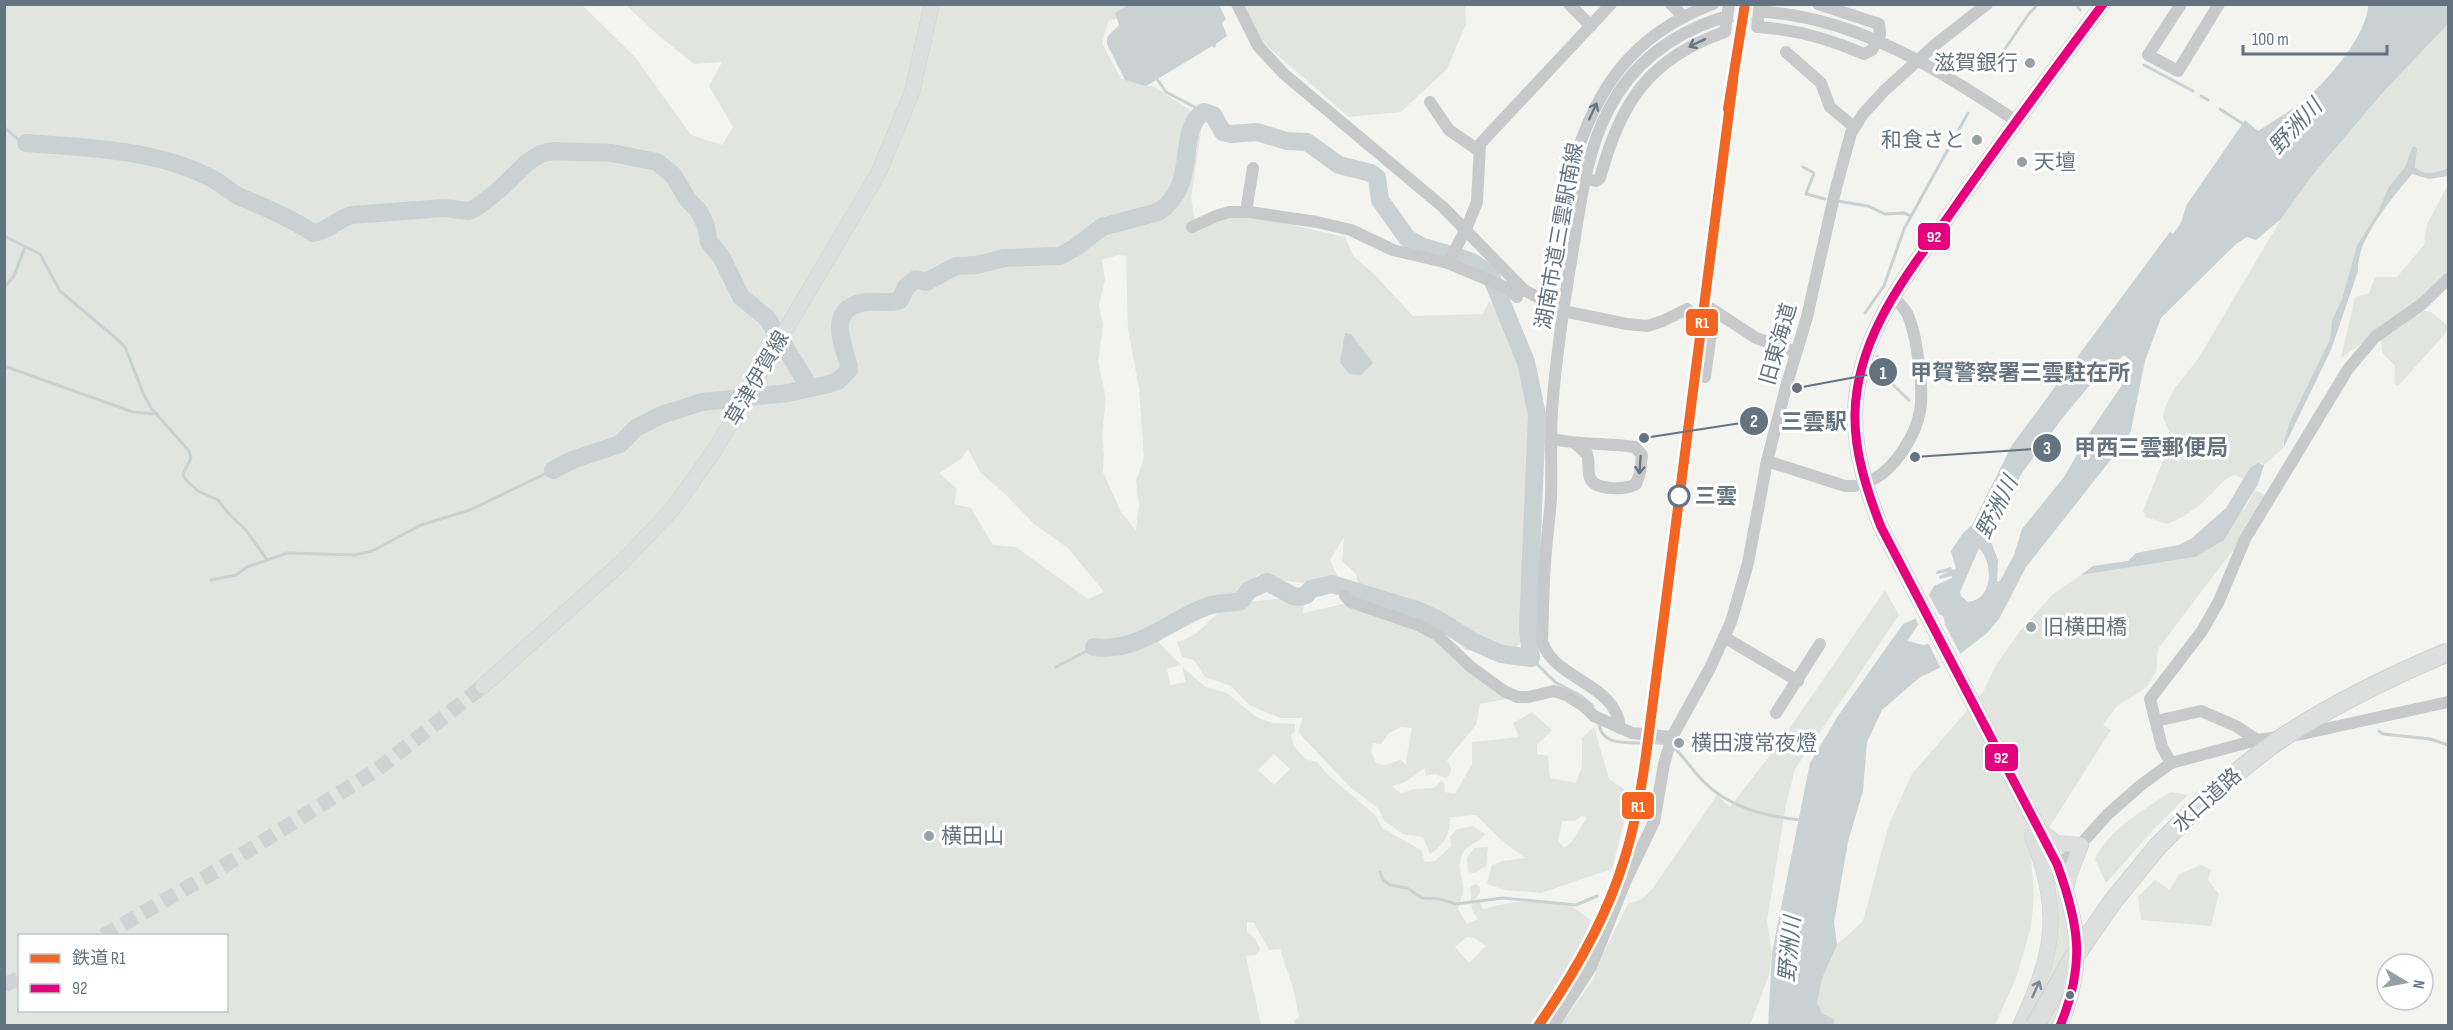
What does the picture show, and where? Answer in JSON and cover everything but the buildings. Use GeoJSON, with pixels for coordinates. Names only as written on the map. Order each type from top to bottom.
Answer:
{"type":"FeatureCollection","features":[{"type":"Feature","properties":{"kind":"highway","name":"水口道路"},"geometry":{"type":"LineString","coordinates":[[2035,1026],[2070,963],[2130,878],[2198,806],[2275,742],[2322,712],[2392,676],[2448,652]]}},
{"type":"Feature","properties":{"kind":"main road","name":"草津伊賀線"},"geometry":{"type":"LineString","coordinates":[[483,686],[620,564],[672,510],[714,451],[879,172],[912,92],[932,4]]}},
{"type":"Feature","properties":{"kind":"main road"},"geometry":{"type":"LineString","coordinates":[[2020,1026],[2041,979],[2052,932],[2044,845],[2036,825],[1890,548],[1867,488],[1858,446],[1855,412],[1858,387],[1868,348],[1893,297],[2015,120],[2103,4]]}},
{"type":"Feature","properties":{"kind":"main road"},"geometry":{"type":"LineString","coordinates":[[2020,796],[2025,819],[2056,864],[2077,933],[2076,976],[2060,1026]]}},
{"type":"Feature","properties":{"kind":"main road"},"geometry":{"type":"LineString","coordinates":[[2044,845],[2056,843],[2081,845],[2066,891]]}},
{"type":"Feature","properties":{"kind":"main road"},"geometry":{"type":"LineString","coordinates":[[2051,902],[2056,864]]}},
{"type":"Feature","properties":{"kind":"street"},"geometry":{"type":"LineString","coordinates":[[1237,4],[1258,46],[1284,74],[1417,184],[1466,229],[1524,290],[1563,311],[1599,320],[1647,326],[1687,309]]}},
{"type":"Feature","properties":{"kind":"street"},"geometry":{"type":"LineString","coordinates":[[1569,4],[1591,26]]}},
{"type":"Feature","properties":{"kind":"street"},"geometry":{"type":"LineString","coordinates":[[1448,263],[1477,202],[1480,178],[1478,150],[1490,132],[1560,61],[1611,4]]}},
{"type":"Feature","properties":{"kind":"street"},"geometry":{"type":"LineString","coordinates":[[1671,4],[1683,16]]}},
{"type":"Feature","properties":{"kind":"street"},"geometry":{"type":"LineString","coordinates":[[1713,4],[1683,16],[1635,50],[1604,89],[1580,141],[1572,169],[1573,174],[1584,180],[1596,181],[1600,178],[1615,130],[1635,94],[1663,63],[1683,50],[1725,32],[1729,4]]}},
{"type":"Feature","properties":{"kind":"street"},"geometry":{"type":"LineString","coordinates":[[1818,4],[1875,22],[1880,27],[1878,41],[1872,50],[1864,54],[1815,35],[1795,30],[1756,27],[1763,8],[1806,16],[1846,28],[1878,41],[1919,60],[2015,120]]}},
{"type":"Feature","properties":{"kind":"street","name":"旧東海道"},"geometry":{"type":"LineString","coordinates":[[1553,1026],[1591,967],[1626,880],[1654,822],[1670,742],[1724,637],[1743,584],[1767,461],[1807,317],[1836,188],[1854,127],[1885,90],[1936,44],[1987,4]]}},
{"type":"Feature","properties":{"kind":"street"},"geometry":{"type":"LineString","coordinates":[[2181,4],[2148,55],[2178,71],[2219,4]]}},
{"type":"Feature","properties":{"kind":"street","name":"湖南市道三雲駅南線"},"geometry":{"type":"LineString","coordinates":[[1620,728],[1620,718],[1606,696],[1555,662],[1545,651],[1542,641],[1552,413],[1563,311],[1584,180],[1594,144],[1609,108],[1638,67],[1672,39],[1694,27],[1721,18]]}},
{"type":"Feature","properties":{"kind":"street"},"geometry":{"type":"LineString","coordinates":[[1786,52],[1821,83],[1830,107],[1854,127]]}},
{"type":"Feature","properties":{"kind":"street"},"geometry":{"type":"LineString","coordinates":[[1430,102],[1449,130],[1478,150]]}},
{"type":"Feature","properties":{"kind":"street"},"geometry":{"type":"LineString","coordinates":[[1246,212],[1253,168]]}},
{"type":"Feature","properties":{"kind":"street"},"geometry":{"type":"LineString","coordinates":[[1192,226],[1215,216],[1246,212],[1317,222],[1351,231],[1393,250],[1448,263],[1507,288],[1517,297]]}},
{"type":"Feature","properties":{"kind":"street"},"geometry":{"type":"LineString","coordinates":[[2171,763],[2162,747],[2150,699],[2202,631],[2219,601],[2245,539],[2348,369],[2375,337],[2422,304],[2448,279]]}},
{"type":"Feature","properties":{"kind":"street"},"geometry":{"type":"LineString","coordinates":[[1874,479],[1885,471],[1902,450],[1916,425],[1920,411],[1919,380],[1911,325],[1904,308],[1893,297]]}},
{"type":"Feature","properties":{"kind":"street"},"geometry":{"type":"LineString","coordinates":[[1705,377],[1712,310],[1756,338],[1796,352]]}},
{"type":"Feature","properties":{"kind":"street"},"geometry":{"type":"LineString","coordinates":[[1552,439],[1576,444],[1583,448],[1590,460],[1590,478],[1593,483],[1626,489],[1636,484],[1642,455],[1635,447],[1587,442],[1576,444]]}},
{"type":"Feature","properties":{"kind":"street"},"geometry":{"type":"LineString","coordinates":[[1590,460],[1599,452],[1614,445]]}},
{"type":"Feature","properties":{"kind":"street"},"geometry":{"type":"LineString","coordinates":[[1767,461],[1845,486],[1855,486]]}},
{"type":"Feature","properties":{"kind":"street"},"geometry":{"type":"LineString","coordinates":[[1345,596],[1351,602],[1418,625],[1437,635],[1447,643],[1458,658],[1504,691],[1517,697],[1554,691],[1566,695],[1598,717],[1620,728],[1670,742]]}},
{"type":"Feature","properties":{"kind":"street"},"geometry":{"type":"LineString","coordinates":[[1724,637],[1798,681]]}},
{"type":"Feature","properties":{"kind":"street"},"geometry":{"type":"LineString","coordinates":[[1776,713],[1820,644]]}},
{"type":"Feature","properties":{"kind":"street"},"geometry":{"type":"LineString","coordinates":[[2056,864],[2081,845],[2108,814],[2140,785],[2171,763],[2256,740],[2302,734],[2448,702]]}},
{"type":"Feature","properties":{"kind":"street"},"geometry":{"type":"LineString","coordinates":[[2156,721],[2201,711],[2236,726],[2256,740]]}},
{"type":"Feature","properties":{"kind":"shaded area"},"geometry":{"type":"Polygon","coordinates":[[[5,5],[582,5],[635,57],[691,135],[722,145],[733,127],[709,86],[722,62],[694,64],[626,5],[1147,5],[1146,15],[1109,20],[1102,43],[1121,79],[1155,87],[1203,119],[1191,198],[1197,232],[1224,218],[1257,217],[1345,237],[1354,257],[1374,274],[1413,316],[1483,314],[1489,301],[1523,354],[1534,392],[1529,602],[1526,637],[1506,657],[1497,659],[1478,651],[1465,650],[1453,634],[1430,618],[1362,599],[1356,574],[1342,561],[1344,537],[1330,560],[1339,579],[1298,582],[1258,574],[1245,589],[1155,626],[1154,635],[1181,665],[1167,669],[1170,685],[1186,682],[1182,667],[1206,687],[1227,693],[1256,717],[1273,723],[1295,724],[1295,731],[1291,735],[1294,746],[1305,759],[1317,762],[1329,776],[1375,815],[1382,828],[1421,850],[1425,862],[1435,861],[1451,846],[1450,837],[1457,829],[1473,826],[1485,834],[1466,849],[1461,857],[1463,890],[1458,909],[1467,924],[1478,919],[1472,910],[1470,887],[1476,884],[1480,887],[1480,893],[1474,901],[1479,902],[1483,909],[1514,902],[1537,900],[1558,902],[1571,906],[1592,921],[1565,976],[1531,1025],[1296,1025],[1294,1021],[1299,1017],[1293,988],[1280,949],[1269,950],[1254,923],[1247,922],[1247,932],[1255,938],[1260,949],[1256,955],[1246,956],[1261,1025],[5,1026],[5,5]],[[1119,255],[1102,260],[1105,280],[1099,305],[1103,325],[1098,362],[1106,398],[1102,435],[1103,472],[1121,512],[1136,530],[1139,504],[1136,481],[1144,458],[1139,388],[1128,329],[1126,256],[1119,255]],[[968,449],[961,459],[939,473],[957,489],[954,504],[971,508],[993,545],[1016,547],[1088,599],[1104,592],[1068,548],[1034,524],[980,472],[968,449]],[[1274,754],[1258,770],[1274,785],[1290,769],[1274,754]],[[1467,937],[1455,947],[1469,963],[1486,946],[1474,938],[1467,937]]]}},
{"type":"Feature","properties":{"kind":"shaded area"},"geometry":{"type":"Polygon","coordinates":[[[1241,5],[1465,5],[1466,24],[1447,69],[1401,112],[1349,117],[1259,39],[1241,5]]]}},
{"type":"Feature","properties":{"kind":"shaded area"},"geometry":{"type":"Polygon","coordinates":[[[2448,24],[2448,168],[2431,173],[2419,170],[2415,167],[2417,149],[2412,148],[2405,167],[2388,188],[2378,212],[2357,245],[2342,299],[2332,320],[2330,339],[2291,419],[2284,447],[2264,465],[2262,463],[2250,468],[2244,479],[2234,475],[2227,479],[2199,505],[2178,519],[2167,524],[2146,517],[2143,511],[2168,448],[2169,431],[2163,417],[2174,389],[2198,359],[2281,219],[2311,177],[2385,90],[2448,24]]]}},
{"type":"Feature","properties":{"kind":"shaded area"},"geometry":{"type":"Polygon","coordinates":[[[2448,185],[2448,274],[2420,302],[2341,358],[2355,297],[2369,293],[2375,277],[2397,277],[2424,245],[2427,224],[2448,185]]]}},
{"type":"Feature","properties":{"kind":"shaded area"},"geometry":{"type":"Polygon","coordinates":[[[2421,310],[2431,312],[2448,326],[2445,334],[2398,386],[2394,384],[2395,366],[2382,352],[2381,335],[2421,310]]]}},
{"type":"Feature","properties":{"kind":"shaded area"},"geometry":{"type":"Polygon","coordinates":[[[2255,490],[2267,496],[2235,547],[2158,649],[2156,672],[2146,688],[2117,706],[2103,725],[2111,730],[2031,856],[2034,896],[2031,927],[2016,978],[1995,1025],[1834,1025],[1834,1019],[1822,1013],[1817,1003],[1822,979],[1837,945],[1863,921],[1889,824],[1912,774],[1983,692],[1996,665],[2020,631],[2052,595],[2081,575],[2195,557],[2245,508],[2255,490]]]}},
{"type":"Feature","properties":{"kind":"shaded area"},"geometry":{"type":"Polygon","coordinates":[[[1885,590],[1899,615],[1795,769],[1786,805],[1767,921],[1772,953],[1769,975],[1750,1025],[1560,1026],[1593,980],[1628,904],[1642,899],[1653,888],[1717,795],[1730,807],[1780,742],[1885,590]]]}},
{"type":"Feature","properties":{"kind":"shaded area"},"geometry":{"type":"Polygon","coordinates":[[[1291,597],[1304,605],[1303,613],[1348,603],[1387,617],[1423,619],[1444,646],[1510,698],[1480,704],[1476,725],[1447,760],[1451,768],[1450,775],[1446,778],[1434,774],[1426,776],[1425,768],[1403,783],[1392,786],[1401,794],[1413,789],[1434,788],[1441,781],[1445,784],[1445,792],[1455,794],[1472,764],[1472,742],[1519,737],[1513,723],[1532,712],[1552,730],[1537,745],[1537,754],[1548,756],[1550,778],[1576,783],[1582,766],[1582,738],[1594,727],[1609,779],[1631,794],[1612,869],[1541,893],[1505,890],[1487,884],[1492,865],[1525,858],[1501,840],[1476,815],[1450,817],[1445,839],[1430,854],[1423,837],[1403,834],[1383,820],[1379,809],[1350,787],[1298,732],[1303,718],[1280,718],[1249,705],[1231,686],[1205,677],[1194,660],[1182,657],[1177,642],[1198,632],[1229,606],[1291,597]],[[1401,727],[1389,733],[1381,744],[1373,743],[1371,751],[1376,763],[1385,765],[1400,760],[1407,765],[1412,728],[1401,727]],[[1581,816],[1575,821],[1562,821],[1558,841],[1564,848],[1571,843],[1587,817],[1581,816]]]}},
{"type":"Feature","properties":{"kind":"shaded area"},"geometry":{"type":"Polygon","coordinates":[[[2170,792],[2188,795],[2106,883],[2095,859],[2101,848],[2118,829],[2170,792]]]}},
{"type":"Feature","properties":{"kind":"shaded area"},"geometry":{"type":"Polygon","coordinates":[[[1488,847],[1486,866],[1475,873],[1468,872],[1467,858],[1474,848],[1488,847]]]}},
{"type":"Feature","properties":{"kind":"shaded area"},"geometry":{"type":"Polygon","coordinates":[[[2201,865],[2211,870],[2208,880],[2219,894],[2211,926],[2141,920],[2138,897],[2155,880],[2170,890],[2179,874],[2201,865]]]}},
{"type":"Feature","properties":{"kind":"shaded area"},"geometry":{"type":"Polygon","coordinates":[[[2064,889],[2074,937],[2057,1025],[2025,1026],[2042,992],[2053,961],[2058,929],[2057,891],[2064,889]]]}},
{"type":"Feature","properties":{"kind":"water"},"geometry":{"type":"Polygon","coordinates":[[[1128,5],[1219,5],[1226,19],[1222,23],[1227,36],[1216,44],[1215,48],[1212,46],[1146,86],[1125,80],[1107,44],[1107,37],[1119,25],[1115,13],[1128,5]]]}},
{"type":"Feature","properties":{"kind":"water","name":"野洲川"},"geometry":{"type":"Polygon","coordinates":[[[2368,5],[2448,5],[2448,24],[2385,90],[2311,177],[2281,219],[2256,240],[2247,237],[2236,244],[2161,318],[2145,361],[2128,438],[2026,567],[1999,619],[1987,633],[1947,664],[1919,678],[1882,710],[1867,742],[1863,791],[1848,842],[1834,922],[1837,945],[1822,979],[1817,1003],[1822,1013],[1834,1019],[1834,1025],[1768,1026],[1772,953],[1810,763],[1838,716],[1903,624],[1915,619],[1934,586],[1952,578],[1952,576],[1940,579],[1939,576],[1949,572],[1936,574],[1937,571],[1951,567],[1952,570],[1956,569],[1951,551],[1963,533],[1972,525],[2012,445],[2170,232],[2173,234],[2181,223],[2186,206],[2245,120],[2258,131],[2308,97],[2346,55],[2362,29],[2368,5]],[[2124,355],[2090,385],[2060,421],[2022,473],[1993,524],[1991,542],[1998,560],[1997,582],[2000,581],[2014,555],[2022,529],[2064,477],[2090,432],[2128,376],[2133,363],[2124,355]],[[1979,548],[1960,592],[1968,602],[1976,600],[1986,588],[1989,571],[1979,548]],[[1936,613],[1925,615],[1907,641],[1924,645],[1934,642],[1945,623],[1943,616],[1936,613]]]}},
{"type":"Feature","properties":{"kind":"water"},"geometry":{"type":"Polygon","coordinates":[[[2415,146],[2417,149],[2415,167],[2427,173],[2448,168],[2448,176],[2429,179],[2412,174],[2395,194],[2369,233],[2331,350],[2284,447],[2291,419],[2330,339],[2332,320],[2342,299],[2357,245],[2378,212],[2388,188],[2405,167],[2412,148],[2415,146]]]}},
{"type":"Feature","properties":{"kind":"water"},"geometry":{"type":"Polygon","coordinates":[[[1345,333],[1351,334],[1373,363],[1361,375],[1349,374],[1340,362],[1345,333]]]}},
{"type":"Feature","properties":{"kind":"water"},"geometry":{"type":"Polygon","coordinates":[[[2258,463],[2264,465],[2258,484],[2224,540],[2195,557],[2081,575],[2093,566],[2128,561],[2136,553],[2179,545],[2192,538],[2226,508],[2250,468],[2258,463]]]}},
{"type":"Feature","properties":{"kind":"pier"},"geometry":{"type":"Polygon","coordinates":[[[1927,591],[1962,657],[1942,670],[1927,641],[1932,640],[1941,626],[1940,618],[1936,616],[1927,618],[1919,626],[1914,615],[1927,591]]]}},
{"type":"Feature","properties":{"kind":"waterway"},"geometry":{"type":"LineString","coordinates":[[1992,68],[2038,4]]}},
{"type":"Feature","properties":{"kind":"waterway"},"geometry":{"type":"LineString","coordinates":[[2076,4],[2080,10]]}},
{"type":"Feature","properties":{"kind":"waterway"},"geometry":{"type":"LineString","coordinates":[[2144,65],[2193,91]]}},
{"type":"Feature","properties":{"kind":"waterway"},"geometry":{"type":"LineString","coordinates":[[1157,79],[1166,92],[1204,112]]}},
{"type":"Feature","properties":{"kind":"waterway"},"geometry":{"type":"LineString","coordinates":[[2201,96],[2208,100]]}},
{"type":"Feature","properties":{"kind":"waterway"},"geometry":{"type":"LineString","coordinates":[[2220,109],[2246,126]]}},
{"type":"Feature","properties":{"kind":"waterway"},"geometry":{"type":"LineString","coordinates":[[553,470],[572,460],[620,444],[636,428],[661,415],[702,402],[788,393],[838,381],[849,370],[840,326],[846,310],[854,305],[900,300],[906,287],[916,279],[926,282],[956,266],[977,265],[1004,258],[1060,256],[1102,227],[1158,212],[1171,201],[1179,188],[1190,131],[1195,120],[1204,112],[1213,115],[1223,132],[1231,134],[1257,132],[1287,141],[1307,142],[1339,165],[1371,173],[1377,178],[1380,200],[1407,238],[1423,247],[1447,254]]}},
{"type":"Feature","properties":{"kind":"waterway"},"geometry":{"type":"LineString","coordinates":[[1865,313],[1884,286],[1904,229],[1968,113]]}},
{"type":"Feature","properties":{"kind":"waterway"},"geometry":{"type":"LineString","coordinates":[[4,127],[21,142],[26,143]]}},
{"type":"Feature","properties":{"kind":"waterway"},"geometry":{"type":"LineString","coordinates":[[26,143],[120,151],[167,161],[211,178],[238,196],[286,217],[313,233],[324,230],[352,215],[444,208],[469,211],[499,190],[528,162],[540,154],[553,151],[612,153],[657,162],[673,175],[688,200],[699,211],[706,226],[709,242],[722,258],[741,297],[767,318],[810,388]]}},
{"type":"Feature","properties":{"kind":"waterway"},"geometry":{"type":"LineString","coordinates":[[1803,167],[1814,173],[1806,194],[1825,199]]}},
{"type":"Feature","properties":{"kind":"waterway"},"geometry":{"type":"LineString","coordinates":[[1837,201],[1868,206],[1885,214],[1904,213],[1911,216]]}},
{"type":"Feature","properties":{"kind":"waterway"},"geometry":{"type":"LineString","coordinates":[[4,236],[40,254],[60,291],[125,347],[151,408],[189,451],[191,458],[183,474],[185,479],[198,491],[218,500],[246,530],[267,560]]}},
{"type":"Feature","properties":{"kind":"waterway"},"geometry":{"type":"LineString","coordinates":[[4,288],[14,276],[25,247]]}},
{"type":"Feature","properties":{"kind":"waterway"},"geometry":{"type":"LineString","coordinates":[[1094,647],[1110,648],[1139,641],[1205,607],[1241,601],[1249,590],[1267,582],[1299,597],[1306,595],[1311,589],[1332,584],[1417,610],[1437,619],[1474,642],[1501,654],[1531,658],[1528,628],[1537,415],[1526,362],[1490,274],[1472,262],[1458,257]]}},
{"type":"Feature","properties":{"kind":"waterway"},"geometry":{"type":"LineString","coordinates":[[1877,356],[1890,382],[1909,400]]}},
{"type":"Feature","properties":{"kind":"waterway"},"geometry":{"type":"LineString","coordinates":[[4,366],[133,412],[156,414]]}},
{"type":"Feature","properties":{"kind":"waterway"},"geometry":{"type":"LineString","coordinates":[[211,580],[236,575],[247,567],[287,553],[355,555],[372,551],[421,525],[470,510],[553,470]]}},
{"type":"Feature","properties":{"kind":"waterway"},"geometry":{"type":"LineString","coordinates":[[1056,667],[1094,647]]}},
{"type":"Feature","properties":{"kind":"waterway"},"geometry":{"type":"LineString","coordinates":[[1531,658],[1555,682],[1581,696],[1593,706]]}},
{"type":"Feature","properties":{"kind":"waterway"},"geometry":{"type":"LineString","coordinates":[[1599,721],[1601,731],[1615,741],[1666,744]]}},
{"type":"Feature","properties":{"kind":"waterway"},"geometry":{"type":"LineString","coordinates":[[2379,731],[2383,734],[2430,739],[2448,745]]}},
{"type":"Feature","properties":{"kind":"waterway"},"geometry":{"type":"LineString","coordinates":[[1672,746],[1703,781],[1724,798],[1761,813],[1800,820]]}},
{"type":"Feature","properties":{"kind":"waterway"},"geometry":{"type":"LineString","coordinates":[[1380,872],[1383,880],[1390,885],[1407,888],[1422,898],[1440,899],[1456,904],[1503,898],[1576,905],[1597,896]]}},
{"type":"Feature","properties":{"kind":"tunnel"},"geometry":{"type":"LineString","coordinates":[[1721,18],[1766,12]]}},
{"type":"Feature","properties":{"kind":"tunnel"},"geometry":{"type":"LineString","coordinates":[[106,934],[216,871],[378,769],[483,686]]}},
{"type":"Feature","properties":{"kind":"tunnel"},"geometry":{"type":"LineString","coordinates":[[4,985],[18,979]]}},
{"type":"Feature","properties":{"kind":"rail line","name":"R1"},"geometry":{"type":"LineString","coordinates":[[1728,109],[1745,4]]}},
{"type":"Feature","properties":{"kind":"rail line","name":"R1"},"geometry":{"type":"LineString","coordinates":[[1538,1026],[1576,967],[1608,903],[1628,846],[1641,790],[1733,81]]}},
{"type":"Feature","properties":{"kind":"transit line","name":"92"},"geometry":{"type":"LineString","coordinates":[[2060,1026],[2074,983],[2076,963],[2074,925],[2065,886],[2057,864],[1881,527],[1862,471],[1855,413],[1858,383],[1865,355],[1876,329],[1905,278],[2103,4]]}},
{"type":"Feature","properties":{"kind":"place","name":"滋賀銀行"},"geometry":{"type":"Point","coordinates":[2030,63]}},
{"type":"Feature","properties":{"kind":"place","name":"和食さと"},"geometry":{"type":"Point","coordinates":[1977,140]}},
{"type":"Feature","properties":{"kind":"place","name":"天壇"},"geometry":{"type":"Point","coordinates":[2022,162]}},
{"type":"Feature","properties":{"kind":"place","name":"甲賀警察署三雲駐在所"},"geometry":{"type":"Point","coordinates":[1797,388]}},
{"type":"Feature","properties":{"kind":"place","name":"三雲駅"},"geometry":{"type":"Point","coordinates":[1644,438]}},
{"type":"Feature","properties":{"kind":"place","name":"甲西三雲郵便局"},"geometry":{"type":"Point","coordinates":[1915,457]}},
{"type":"Feature","properties":{"kind":"place","name":"三雲"},"geometry":{"type":"Point","coordinates":[1679,496]}},
{"type":"Feature","properties":{"kind":"place","name":"旧横田橋"},"geometry":{"type":"Point","coordinates":[2031,627]}},
{"type":"Feature","properties":{"kind":"place","name":"横田渡常夜燈"},"geometry":{"type":"Point","coordinates":[1679,743]}},
{"type":"Feature","properties":{"kind":"place","name":"横田山"},"geometry":{"type":"Point","coordinates":[929,836]}}]}
